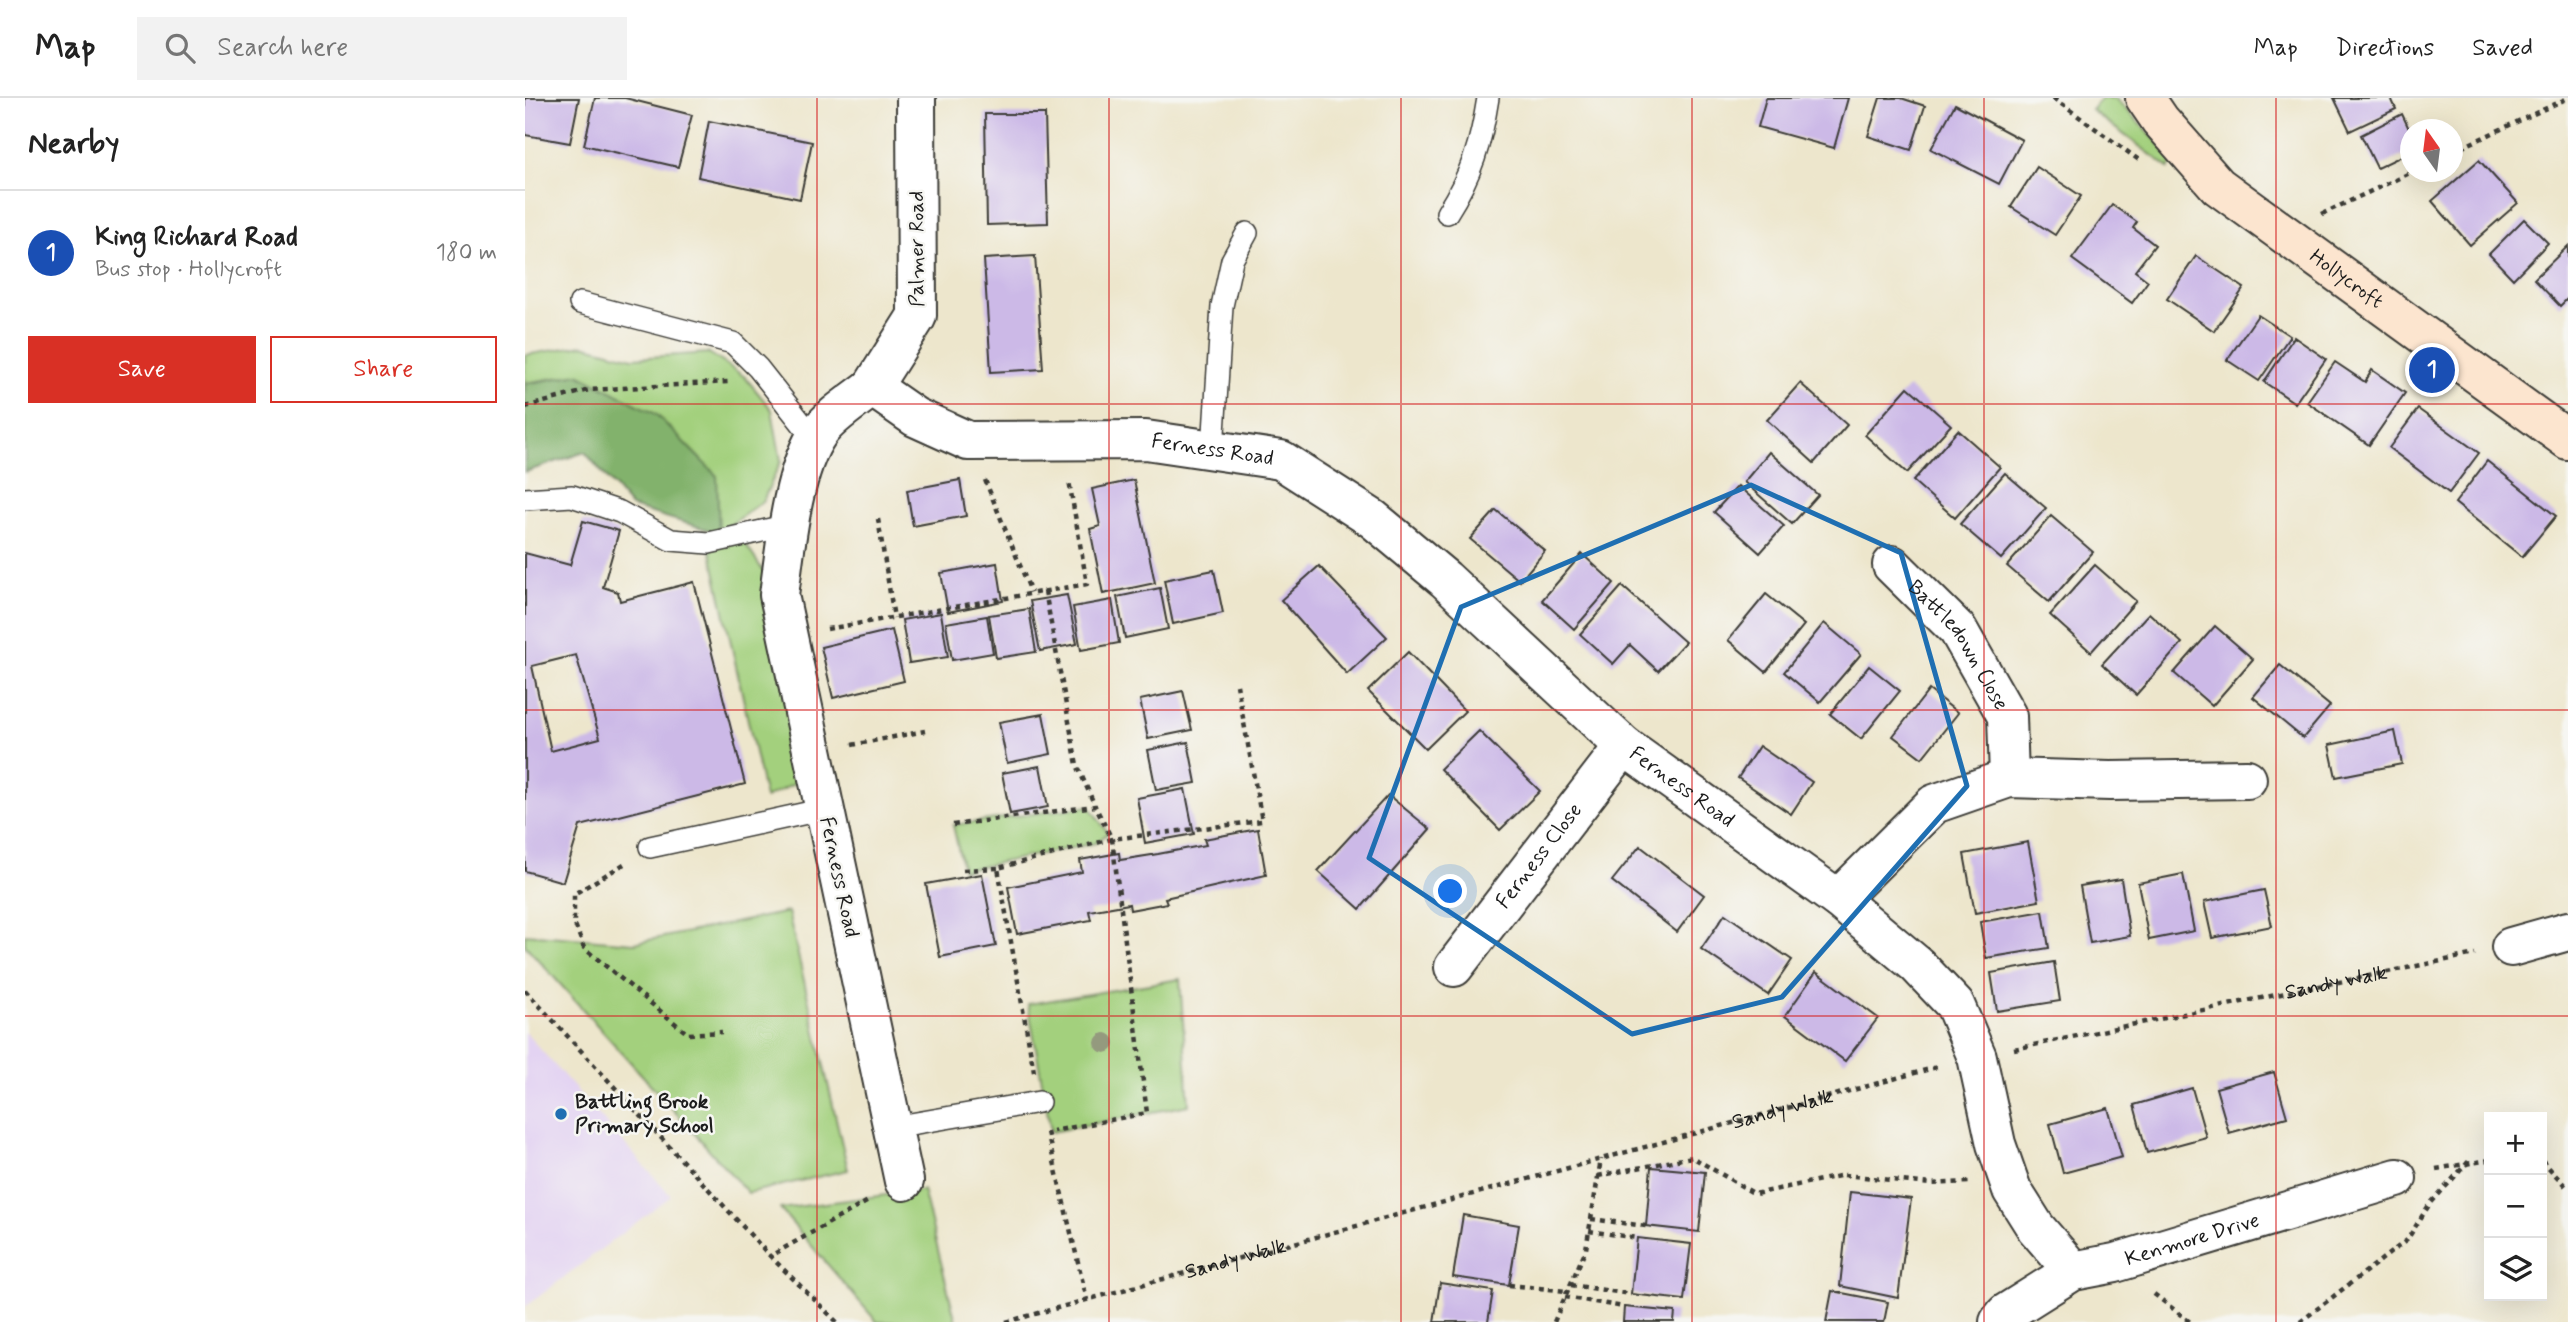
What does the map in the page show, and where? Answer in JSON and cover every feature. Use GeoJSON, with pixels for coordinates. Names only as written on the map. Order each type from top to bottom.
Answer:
{"type":"FeatureCollection","features":[{"type":"Feature","properties":{"kind":"street","name":"Palmer Road"},"geometry":{"type":"LineString","coordinates":[[872,387],[918,316],[916,98]]}},
{"type":"Feature","properties":{"kind":"street","name":"Hollycroft"},"geometry":{"type":"LineString","coordinates":[[2145,98],[2160,120],[2218,186],[2568,440]]}},
{"type":"Feature","properties":{"kind":"street","name":"Ferness Road"},"geometry":{"type":"LineString","coordinates":[[904,1181],[779,595],[789,525],[802,469],[819,432],[872,387],[915,417],[968,441],[1146,440],[1281,460],[1373,519],[1445,579],[1624,746],[1837,899],[1917,965],[1955,1005],[1977,1057],[1996,1144],[2008,1180],[2036,1228],[2073,1270]]}},
{"type":"Feature","properties":{"kind":"street","name":"Battledown Close"},"geometry":{"type":"LineString","coordinates":[[1892,565],[1958,630],[2007,716],[2009,778]]}},
{"type":"Feature","properties":{"kind":"street","name":"Ferness Close"},"geometry":{"type":"LineString","coordinates":[[1454,967],[1624,746]]}},
{"type":"Feature","properties":{"kind":"street"},"geometry":{"type":"LineString","coordinates":[[1837,899],[1934,804],[2009,778],[2110,781],[2247,779]]}},
{"type":"Feature","properties":{"kind":"street"},"geometry":{"type":"LineString","coordinates":[[2511,947],[2568,931]]}},
{"type":"Feature","properties":{"kind":"street","name":"Kenmore Drive"},"geometry":{"type":"LineString","coordinates":[[1999,1322],[2006,1313],[2073,1270],[2115,1263],[2397,1178]]}},
{"type":"Feature","properties":{"kind":"lane"},"geometry":{"type":"LineString","coordinates":[[1447,213],[1465,185],[1481,142],[1488,98]]}},
{"type":"Feature","properties":{"kind":"lane"},"geometry":{"type":"LineString","coordinates":[[1213,449],[1222,306],[1232,260],[1247,233]]}},
{"type":"Feature","properties":{"kind":"lane"},"geometry":{"type":"LineString","coordinates":[[580,303],[733,342],[758,368],[815,440]]}},
{"type":"Feature","properties":{"kind":"lane"},"geometry":{"type":"LineString","coordinates":[[525,499],[572,496],[620,512],[671,540],[709,543],[789,525]]}},
{"type":"Feature","properties":{"kind":"lane"},"geometry":{"type":"LineString","coordinates":[[650,848],[825,809]]}},
{"type":"Feature","properties":{"kind":"lane"},"geometry":{"type":"LineString","coordinates":[[893,1128],[1039,1102]]}},
{"type":"Feature","properties":{"kind":"path"},"geometry":{"type":"LineString","coordinates":[[2463,147],[2568,98]]}},
{"type":"Feature","properties":{"kind":"path"},"geometry":{"type":"LineString","coordinates":[[2294,239],[2310,219],[2400,178]]}},
{"type":"Feature","properties":{"kind":"path"},"geometry":{"type":"LineString","coordinates":[[525,407],[589,390],[736,382]]}},
{"type":"Feature","properties":{"kind":"path"},"geometry":{"type":"LineString","coordinates":[[788,636],[1087,584],[1062,440]]}},
{"type":"Feature","properties":{"kind":"path"},"geometry":{"type":"LineString","coordinates":[[968,441],[1031,592]]}},
{"type":"Feature","properties":{"kind":"path"},"geometry":{"type":"LineString","coordinates":[[879,519],[894,618]]}},
{"type":"Feature","properties":{"kind":"path"},"geometry":{"type":"LineString","coordinates":[[1045,591],[1077,765],[1112,839],[1147,1113],[1047,1132]]}},
{"type":"Feature","properties":{"kind":"path"},"geometry":{"type":"LineString","coordinates":[[963,870],[998,868],[1112,839],[1262,821],[1237,685]]}},
{"type":"Feature","properties":{"kind":"path"},"geometry":{"type":"LineString","coordinates":[[813,753],[925,731]]}},
{"type":"Feature","properties":{"kind":"path"},"geometry":{"type":"LineString","coordinates":[[953,825],[1095,806]]}},
{"type":"Feature","properties":{"kind":"path"},"geometry":{"type":"LineString","coordinates":[[650,848],[574,894],[574,922],[579,935],[584,947],[688,1034],[722,1032]]}},
{"type":"Feature","properties":{"kind":"path"},"geometry":{"type":"LineString","coordinates":[[998,868],[1039,1102],[1087,1300]]}},
{"type":"Feature","properties":{"kind":"path","name":"Sandy Walk"},"geometry":{"type":"LineString","coordinates":[[1006,1322],[1977,1057],[2511,947]]}},
{"type":"Feature","properties":{"kind":"path"},"geometry":{"type":"LineString","coordinates":[[525,990],[770,1256],[837,1322]]}},
{"type":"Feature","properties":{"kind":"path"},"geometry":{"type":"LineString","coordinates":[[1598,1176],[1692,1157],[1755,1194],[1845,1175],[1930,1184],[2008,1180]]}},
{"type":"Feature","properties":{"kind":"path"},"geometry":{"type":"LineString","coordinates":[[1554,1322],[1586,1249],[1601,1160]]}},
{"type":"Feature","properties":{"kind":"path"},"geometry":{"type":"LineString","coordinates":[[2397,1178],[2469,1161],[2484,1160]]}},
{"type":"Feature","properties":{"kind":"path"},"geometry":{"type":"LineString","coordinates":[[2300,1322],[2407,1240],[2429,1205],[2469,1161]]}},
{"type":"Feature","properties":{"kind":"path"},"geometry":{"type":"LineString","coordinates":[[2547,1166],[2568,1189]]}},
{"type":"Feature","properties":{"kind":"path"},"geometry":{"type":"LineString","coordinates":[[770,1256],[904,1181]]}},
{"type":"Feature","properties":{"kind":"path"},"geometry":{"type":"LineString","coordinates":[[1591,1219],[1646,1226]]}},
{"type":"Feature","properties":{"kind":"path"},"geometry":{"type":"LineString","coordinates":[[1589,1231],[1637,1238]]}},
{"type":"Feature","properties":{"kind":"path"},"geometry":{"type":"LineString","coordinates":[[1509,1285],[1624,1307]]}},
{"type":"Feature","properties":{"kind":"path"},"geometry":{"type":"LineString","coordinates":[[1570,1285],[1631,1294]]}},
{"type":"Feature","properties":{"kind":"highlighted area"},"geometry":{"type":"Polygon","coordinates":[[[1751,485],[1901,553],[1967,786],[1782,997],[1632,1034],[1369,858],[1461,607],[1751,485]]]}},
{"type":"Feature","properties":{"kind":"shaded area","name":"Battling Brook Primary School"},"geometry":{"type":"Polygon","coordinates":[[[525,1032],[671,1196],[525,1307],[525,1032]]]}},
{"type":"Feature","properties":{"kind":"green space"},"geometry":{"type":"Polygon","coordinates":[[[2102,98],[2115,98],[2175,160],[2169,168],[2091,110],[2102,98]]]}},
{"type":"Feature","properties":{"kind":"green space"},"geometry":{"type":"Polygon","coordinates":[[[583,345],[633,358],[709,353],[745,377],[772,410],[781,461],[763,501],[719,533],[578,374],[525,383],[525,355],[583,345]]]}},
{"type":"Feature","properties":{"kind":"green space"},"geometry":{"type":"Polygon","coordinates":[[[578,374],[656,414],[717,476],[719,533],[631,507],[585,452],[525,472],[525,384],[578,374]]]}},
{"type":"Feature","properties":{"kind":"green space"},"geometry":{"type":"Polygon","coordinates":[[[740,536],[779,595],[817,773],[765,798],[709,543],[740,536]]]}},
{"type":"Feature","properties":{"kind":"green space"},"geometry":{"type":"Polygon","coordinates":[[[1089,806],[1108,833],[1096,843],[963,870],[953,825],[1089,806]]]}},
{"type":"Feature","properties":{"kind":"green space"},"geometry":{"type":"Polygon","coordinates":[[[788,912],[848,1170],[748,1193],[525,945],[525,934],[634,943],[788,912]]]}},
{"type":"Feature","properties":{"kind":"green space"},"geometry":{"type":"Polygon","coordinates":[[[1180,979],[1189,1105],[1051,1132],[1028,1004],[1180,979]]]}},
{"type":"Feature","properties":{"kind":"green space"},"geometry":{"type":"Polygon","coordinates":[[[923,1190],[956,1322],[877,1322],[780,1209],[923,1190]]]}},
{"type":"Feature","properties":{"kind":"building"},"geometry":{"type":"Polygon","coordinates":[[[525,98],[579,98],[570,143],[525,135],[525,98]]]}},
{"type":"Feature","properties":{"kind":"building"},"geometry":{"type":"Polygon","coordinates":[[[595,98],[625,98],[692,115],[678,167],[584,145],[595,98]]]}},
{"type":"Feature","properties":{"kind":"building"},"geometry":{"type":"Polygon","coordinates":[[[1766,98],[1848,98],[1834,148],[1758,127],[1766,98]]]}},
{"type":"Feature","properties":{"kind":"building"},"geometry":{"type":"Polygon","coordinates":[[[1880,98],[1901,98],[1925,106],[1911,150],[1868,136],[1880,98]]]}},
{"type":"Feature","properties":{"kind":"building"},"geometry":{"type":"Polygon","coordinates":[[[2334,98],[2391,98],[2396,109],[2350,131],[2334,98]]]}},
{"type":"Feature","properties":{"kind":"building"},"geometry":{"type":"Polygon","coordinates":[[[1955,104],[2022,140],[1999,184],[1931,149],[1955,104]]]}},
{"type":"Feature","properties":{"kind":"building"},"geometry":{"type":"Polygon","coordinates":[[[985,114],[1045,114],[1048,223],[987,225],[985,114]]]}},
{"type":"Feature","properties":{"kind":"building"},"geometry":{"type":"Polygon","coordinates":[[[2402,114],[2404,119],[2400,119],[2400,157],[2377,168],[2361,135],[2402,114]]]}},
{"type":"Feature","properties":{"kind":"building"},"geometry":{"type":"Polygon","coordinates":[[[709,121],[812,142],[800,199],[698,177],[709,121]]]}},
{"type":"Feature","properties":{"kind":"building"},"geometry":{"type":"Polygon","coordinates":[[[2479,160],[2518,203],[2470,245],[2432,201],[2454,182],[2463,182],[2463,174],[2479,160]]]}},
{"type":"Feature","properties":{"kind":"building"},"geometry":{"type":"Polygon","coordinates":[[[2037,167],[2081,196],[2055,235],[2011,207],[2037,167]]]}},
{"type":"Feature","properties":{"kind":"building"},"geometry":{"type":"Polygon","coordinates":[[[2112,205],[2137,222],[2133,228],[2155,245],[2135,271],[2148,281],[2132,303],[2072,259],[2112,205]]]}},
{"type":"Feature","properties":{"kind":"building"},"geometry":{"type":"Polygon","coordinates":[[[2524,219],[2548,243],[2513,279],[2489,254],[2524,219]]]}},
{"type":"Feature","properties":{"kind":"building"},"geometry":{"type":"Polygon","coordinates":[[[2568,246],[2568,298],[2560,306],[2534,279],[2568,246]]]}},
{"type":"Feature","properties":{"kind":"building"},"geometry":{"type":"Polygon","coordinates":[[[1035,256],[1043,369],[991,372],[984,259],[1035,256]]]}},
{"type":"Feature","properties":{"kind":"building"},"geometry":{"type":"Polygon","coordinates":[[[2196,256],[2244,288],[2214,331],[2167,299],[2196,256]]]}},
{"type":"Feature","properties":{"kind":"building"},"geometry":{"type":"Polygon","coordinates":[[[2258,315],[2290,336],[2259,381],[2227,360],[2258,315]]]}},
{"type":"Feature","properties":{"kind":"building"},"geometry":{"type":"Polygon","coordinates":[[[2294,337],[2326,359],[2295,403],[2264,382],[2294,337]]]}},
{"type":"Feature","properties":{"kind":"building"},"geometry":{"type":"Polygon","coordinates":[[[2335,362],[2365,382],[2372,370],[2405,393],[2369,445],[2307,402],[2335,362]]]}},
{"type":"Feature","properties":{"kind":"building"},"geometry":{"type":"Polygon","coordinates":[[[1800,383],[1847,425],[1814,463],[1767,420],[1800,383]]]}},
{"type":"Feature","properties":{"kind":"building"},"geometry":{"type":"Polygon","coordinates":[[[1908,387],[1951,425],[1907,473],[1865,435],[1908,387]]]}},
{"type":"Feature","properties":{"kind":"building"},"geometry":{"type":"Polygon","coordinates":[[[2418,409],[2479,453],[2449,493],[2389,448],[2418,409]]]}},
{"type":"Feature","properties":{"kind":"building"},"geometry":{"type":"Polygon","coordinates":[[[1958,430],[2000,467],[1955,518],[1913,481],[1958,430]]]}},
{"type":"Feature","properties":{"kind":"building"},"geometry":{"type":"Polygon","coordinates":[[[1769,452],[1818,495],[1792,524],[1744,482],[1769,452]]]}},
{"type":"Feature","properties":{"kind":"building"},"geometry":{"type":"Polygon","coordinates":[[[2487,461],[2556,516],[2522,557],[2455,503],[2487,461]]]}},
{"type":"Feature","properties":{"kind":"building"},"geometry":{"type":"Polygon","coordinates":[[[2005,473],[2046,508],[2001,559],[1960,524],[2005,473]]]}},
{"type":"Feature","properties":{"kind":"building"},"geometry":{"type":"Polygon","coordinates":[[[960,480],[966,516],[913,526],[907,490],[960,480]]]}},
{"type":"Feature","properties":{"kind":"building"},"geometry":{"type":"Polygon","coordinates":[[[1134,480],[1155,583],[1103,594],[1090,529],[1100,526],[1092,489],[1134,480]]]}},
{"type":"Feature","properties":{"kind":"building"},"geometry":{"type":"Polygon","coordinates":[[[1738,486],[1784,526],[1760,553],[1714,512],[1738,486]]]}},
{"type":"Feature","properties":{"kind":"building"},"geometry":{"type":"Polygon","coordinates":[[[1496,510],[1545,551],[1520,581],[1470,539],[1496,510]]]}},
{"type":"Feature","properties":{"kind":"building"},"geometry":{"type":"Polygon","coordinates":[[[2051,516],[2093,552],[2049,602],[2007,566],[2051,516]]]}},
{"type":"Feature","properties":{"kind":"building"},"geometry":{"type":"Polygon","coordinates":[[[583,521],[619,531],[603,587],[618,592],[620,601],[694,582],[745,784],[580,826],[563,882],[525,871],[525,553],[570,565],[583,521]],[[576,655],[532,666],[551,751],[600,738],[576,655]]]}},
{"type":"Feature","properties":{"kind":"building"},"geometry":{"type":"Polygon","coordinates":[[[1582,554],[1614,583],[1574,629],[1542,600],[1582,554]]]}},
{"type":"Feature","properties":{"kind":"building"},"geometry":{"type":"Polygon","coordinates":[[[997,563],[1003,601],[948,612],[941,573],[997,563]]]}},
{"type":"Feature","properties":{"kind":"building"},"geometry":{"type":"Polygon","coordinates":[[[2095,565],[2136,601],[2091,652],[2050,615],[2095,565]]]}},
{"type":"Feature","properties":{"kind":"building"},"geometry":{"type":"Polygon","coordinates":[[[1319,566],[1387,637],[1347,674],[1281,600],[1319,566]]]}},
{"type":"Feature","properties":{"kind":"building"},"geometry":{"type":"Polygon","coordinates":[[[1214,570],[1223,613],[1173,624],[1164,580],[1214,570]]]}},
{"type":"Feature","properties":{"kind":"building"},"geometry":{"type":"Polygon","coordinates":[[[1622,586],[1685,642],[1658,671],[1630,645],[1613,664],[1580,634],[1622,586]]]}},
{"type":"Feature","properties":{"kind":"building"},"geometry":{"type":"Polygon","coordinates":[[[1160,588],[1168,629],[1125,638],[1117,597],[1160,588]]]}},
{"type":"Feature","properties":{"kind":"building"},"geometry":{"type":"Polygon","coordinates":[[[1766,594],[1804,625],[1766,672],[1728,640],[1766,594]]]}},
{"type":"Feature","properties":{"kind":"building"},"geometry":{"type":"Polygon","coordinates":[[[1067,595],[1077,644],[1040,651],[1030,601],[1067,595]]]}},
{"type":"Feature","properties":{"kind":"building"},"geometry":{"type":"Polygon","coordinates":[[[1112,600],[1119,643],[1081,650],[1073,607],[1112,600]]]}},
{"type":"Feature","properties":{"kind":"building"},"geometry":{"type":"Polygon","coordinates":[[[1029,609],[1036,652],[996,658],[989,615],[1029,609]]]}},
{"type":"Feature","properties":{"kind":"building"},"geometry":{"type":"Polygon","coordinates":[[[941,613],[948,657],[909,663],[902,620],[941,613]]]}},
{"type":"Feature","properties":{"kind":"building"},"geometry":{"type":"Polygon","coordinates":[[[2149,613],[2182,643],[2136,695],[2102,664],[2149,613]]]}},
{"type":"Feature","properties":{"kind":"building"},"geometry":{"type":"Polygon","coordinates":[[[987,616],[993,653],[952,660],[946,623],[987,616]]]}},
{"type":"Feature","properties":{"kind":"building"},"geometry":{"type":"Polygon","coordinates":[[[1824,623],[1861,654],[1820,702],[1784,672],[1824,623]]]}},
{"type":"Feature","properties":{"kind":"building"},"geometry":{"type":"Polygon","coordinates":[[[2215,626],[2253,659],[2212,706],[2174,673],[2215,626]]]}},
{"type":"Feature","properties":{"kind":"building"},"geometry":{"type":"Polygon","coordinates":[[[892,630],[904,681],[833,698],[821,647],[892,630]]]}},
{"type":"Feature","properties":{"kind":"building"},"geometry":{"type":"Polygon","coordinates":[[[1408,652],[1465,711],[1426,749],[1368,691],[1408,652]]]}},
{"type":"Feature","properties":{"kind":"building"},"geometry":{"type":"Polygon","coordinates":[[[2280,665],[2330,706],[2303,738],[2253,697],[2280,665]]]}},
{"type":"Feature","properties":{"kind":"building"},"geometry":{"type":"Polygon","coordinates":[[[1869,666],[1900,691],[1861,739],[1830,714],[1869,666]]]}},
{"type":"Feature","properties":{"kind":"building"},"geometry":{"type":"Polygon","coordinates":[[[1929,690],[1958,713],[1922,758],[1893,736],[1929,690]]]}},
{"type":"Feature","properties":{"kind":"building"},"geometry":{"type":"Polygon","coordinates":[[[1183,691],[1192,730],[1148,739],[1140,700],[1183,691]]]}},
{"type":"Feature","properties":{"kind":"building"},"geometry":{"type":"Polygon","coordinates":[[[1043,714],[1051,754],[1007,763],[999,722],[1043,714]]]}},
{"type":"Feature","properties":{"kind":"building"},"geometry":{"type":"Polygon","coordinates":[[[1479,731],[1540,791],[1500,830],[1440,769],[1479,731]]]}},
{"type":"Feature","properties":{"kind":"building"},"geometry":{"type":"Polygon","coordinates":[[[2395,731],[2402,764],[2336,777],[2329,745],[2395,731]]]}},
{"type":"Feature","properties":{"kind":"building"},"geometry":{"type":"Polygon","coordinates":[[[1188,742],[1196,783],[1156,790],[1148,750],[1188,742]]]}},
{"type":"Feature","properties":{"kind":"building"},"geometry":{"type":"Polygon","coordinates":[[[1759,746],[1812,782],[1791,814],[1738,778],[1759,746]]]}},
{"type":"Feature","properties":{"kind":"building"},"geometry":{"type":"Polygon","coordinates":[[[1040,766],[1048,807],[1010,814],[1002,773],[1040,766]]]}},
{"type":"Feature","properties":{"kind":"building"},"geometry":{"type":"Polygon","coordinates":[[[1185,789],[1194,834],[1145,843],[1137,798],[1185,789]]]}},
{"type":"Feature","properties":{"kind":"building"},"geometry":{"type":"Polygon","coordinates":[[[1388,795],[1430,829],[1360,909],[1318,871],[1388,795]]]}},
{"type":"Feature","properties":{"kind":"building"},"geometry":{"type":"Polygon","coordinates":[[[1258,829],[1266,875],[1165,898],[1167,903],[1130,910],[1129,904],[1089,911],[1091,920],[1017,934],[1008,887],[1082,872],[1080,860],[1119,853],[1120,860],[1158,854],[1206,845],[1204,839],[1258,829]]]}},
{"type":"Feature","properties":{"kind":"building"},"geometry":{"type":"Polygon","coordinates":[[[2028,842],[2039,901],[1975,913],[1964,854],[2028,842]]]}},
{"type":"Feature","properties":{"kind":"building"},"geometry":{"type":"Polygon","coordinates":[[[1640,846],[1704,895],[1677,932],[1612,881],[1640,846]]]}},
{"type":"Feature","properties":{"kind":"building"},"geometry":{"type":"Polygon","coordinates":[[[982,874],[996,946],[940,957],[926,884],[982,874]]]}},
{"type":"Feature","properties":{"kind":"building"},"geometry":{"type":"Polygon","coordinates":[[[2183,874],[2194,931],[2149,940],[2138,883],[2183,874]]]}},
{"type":"Feature","properties":{"kind":"building"},"geometry":{"type":"Polygon","coordinates":[[[2121,879],[2130,936],[2090,943],[2080,886],[2121,879]]]}},
{"type":"Feature","properties":{"kind":"building"},"geometry":{"type":"Polygon","coordinates":[[[2264,890],[2272,926],[2212,938],[2204,902],[2264,890]]]}},
{"type":"Feature","properties":{"kind":"building"},"geometry":{"type":"Polygon","coordinates":[[[2043,911],[2049,948],[1986,958],[1980,922],[2043,911]]]}},
{"type":"Feature","properties":{"kind":"building"},"geometry":{"type":"Polygon","coordinates":[[[1725,914],[1792,960],[1768,995],[1701,949],[1725,914]]]}},
{"type":"Feature","properties":{"kind":"building"},"geometry":{"type":"Polygon","coordinates":[[[2054,962],[2060,1001],[1997,1011],[1991,973],[2054,962]]]}},
{"type":"Feature","properties":{"kind":"building"},"geometry":{"type":"Polygon","coordinates":[[[1816,972],[1878,1018],[1845,1061],[1785,1016],[1816,972]]]}},
{"type":"Feature","properties":{"kind":"building"},"geometry":{"type":"Polygon","coordinates":[[[2274,1072],[2287,1117],[2229,1133],[2216,1088],[2274,1072]]]}},
{"type":"Feature","properties":{"kind":"building"},"geometry":{"type":"Polygon","coordinates":[[[2192,1088],[2206,1137],[2147,1153],[2134,1105],[2192,1088]]]}},
{"type":"Feature","properties":{"kind":"building"},"geometry":{"type":"Polygon","coordinates":[[[2108,1108],[2122,1157],[2063,1173],[2050,1124],[2108,1108]]]}},
{"type":"Feature","properties":{"kind":"building"},"geometry":{"type":"Polygon","coordinates":[[[1651,1167],[1705,1172],[1699,1232],[1646,1226],[1651,1167]]]}},
{"type":"Feature","properties":{"kind":"building"},"geometry":{"type":"Polygon","coordinates":[[[1850,1192],[1911,1199],[1898,1298],[1840,1286],[1850,1192]]]}},
{"type":"Feature","properties":{"kind":"building"},"geometry":{"type":"Polygon","coordinates":[[[1463,1215],[1519,1225],[1509,1285],[1453,1277],[1463,1215]]]}},
{"type":"Feature","properties":{"kind":"building"},"geometry":{"type":"Polygon","coordinates":[[[1637,1238],[1691,1244],[1684,1300],[1631,1294],[1637,1238]]]}},
{"type":"Feature","properties":{"kind":"building"},"geometry":{"type":"Polygon","coordinates":[[[1440,1283],[1493,1291],[1488,1322],[1434,1322],[1440,1283]]]}},
{"type":"Feature","properties":{"kind":"building"},"geometry":{"type":"Polygon","coordinates":[[[1832,1291],[1888,1302],[1884,1322],[1826,1322],[1832,1291]]]}},
{"type":"Feature","properties":{"kind":"building"},"geometry":{"type":"Polygon","coordinates":[[[1624,1307],[1675,1312],[1674,1322],[1623,1322],[1624,1307]]]}},
{"type":"Feature","properties":{"kind":"place","name":"King Richard Road"},"geometry":{"type":"Point","coordinates":[2432,370]}},
{"type":"Feature","properties":{"kind":"place","name":"Battling Brook Primary School"},"geometry":{"type":"Point","coordinates":[561,1114]}}]}
